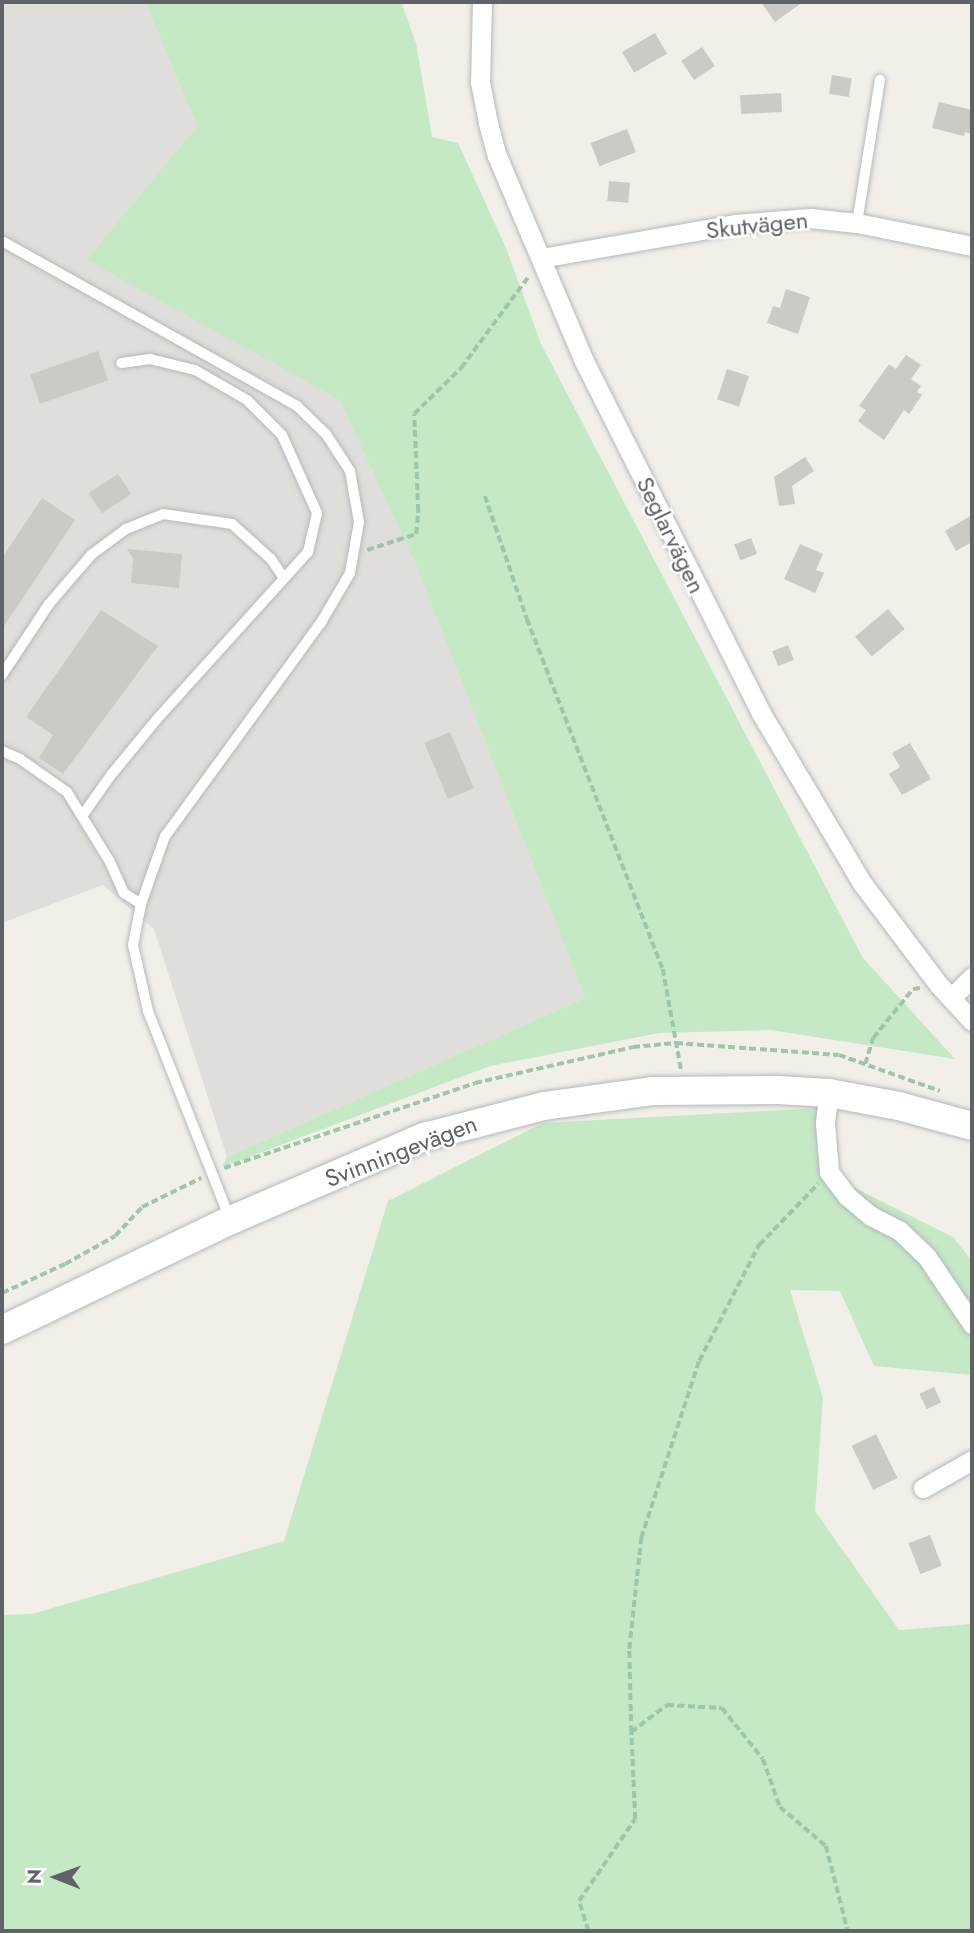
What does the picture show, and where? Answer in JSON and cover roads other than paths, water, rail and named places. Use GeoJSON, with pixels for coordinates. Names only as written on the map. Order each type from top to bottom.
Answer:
{"type":"FeatureCollection","features":[{"type":"Feature","properties":{"kind":"main road","name":"Svinningevägen"},"geometry":{"type":"LineString","coordinates":[[2,1330],[230,1220],[424,1137],[473,1122],[597,1097],[685,1090],[830,1093],[899,1106],[972,1126]]}},
{"type":"Feature","properties":{"kind":"street","name":"Seglarvägen"},"geometry":{"type":"LineString","coordinates":[[482,2],[480,82],[497,156],[584,361],[761,713],[862,883],[945,991],[972,1021]]}},
{"type":"Feature","properties":{"kind":"street","name":"Skutvägen"},"geometry":{"type":"LineString","coordinates":[[541,258],[735,224],[810,218],[857,223],[972,246]]}},
{"type":"Feature","properties":{"kind":"street"},"geometry":{"type":"LineString","coordinates":[[945,991],[972,977]]}},
{"type":"Feature","properties":{"kind":"street"},"geometry":{"type":"LineString","coordinates":[[830,1093],[825,1123],[829,1172],[846,1196],[871,1216],[900,1231],[927,1257],[972,1324]]}},
{"type":"Feature","properties":{"kind":"street"},"geometry":{"type":"LineString","coordinates":[[923,1488],[972,1460]]}},
{"type":"Feature","properties":{"kind":"lane"},"geometry":{"type":"LineString","coordinates":[[857,223],[880,80]]}},
{"type":"Feature","properties":{"kind":"lane"},"geometry":{"type":"LineString","coordinates":[[2,241],[297,406],[326,433],[350,471],[359,522],[350,573],[322,621],[165,836],[141,904],[133,945],[148,1011],[230,1220]]}},
{"type":"Feature","properties":{"kind":"lane"},"geometry":{"type":"LineString","coordinates":[[82,816],[111,775],[158,719],[308,552],[317,513],[282,435],[247,400],[195,370],[150,359],[121,363]]}},
{"type":"Feature","properties":{"kind":"lane"},"geometry":{"type":"LineString","coordinates":[[2,675],[50,604],[91,555],[126,529],[163,514],[232,524],[271,559],[284,578]]}},
{"type":"Feature","properties":{"kind":"lane"},"geometry":{"type":"LineString","coordinates":[[2,751],[20,758],[67,792],[124,893],[141,904]]}}]}
